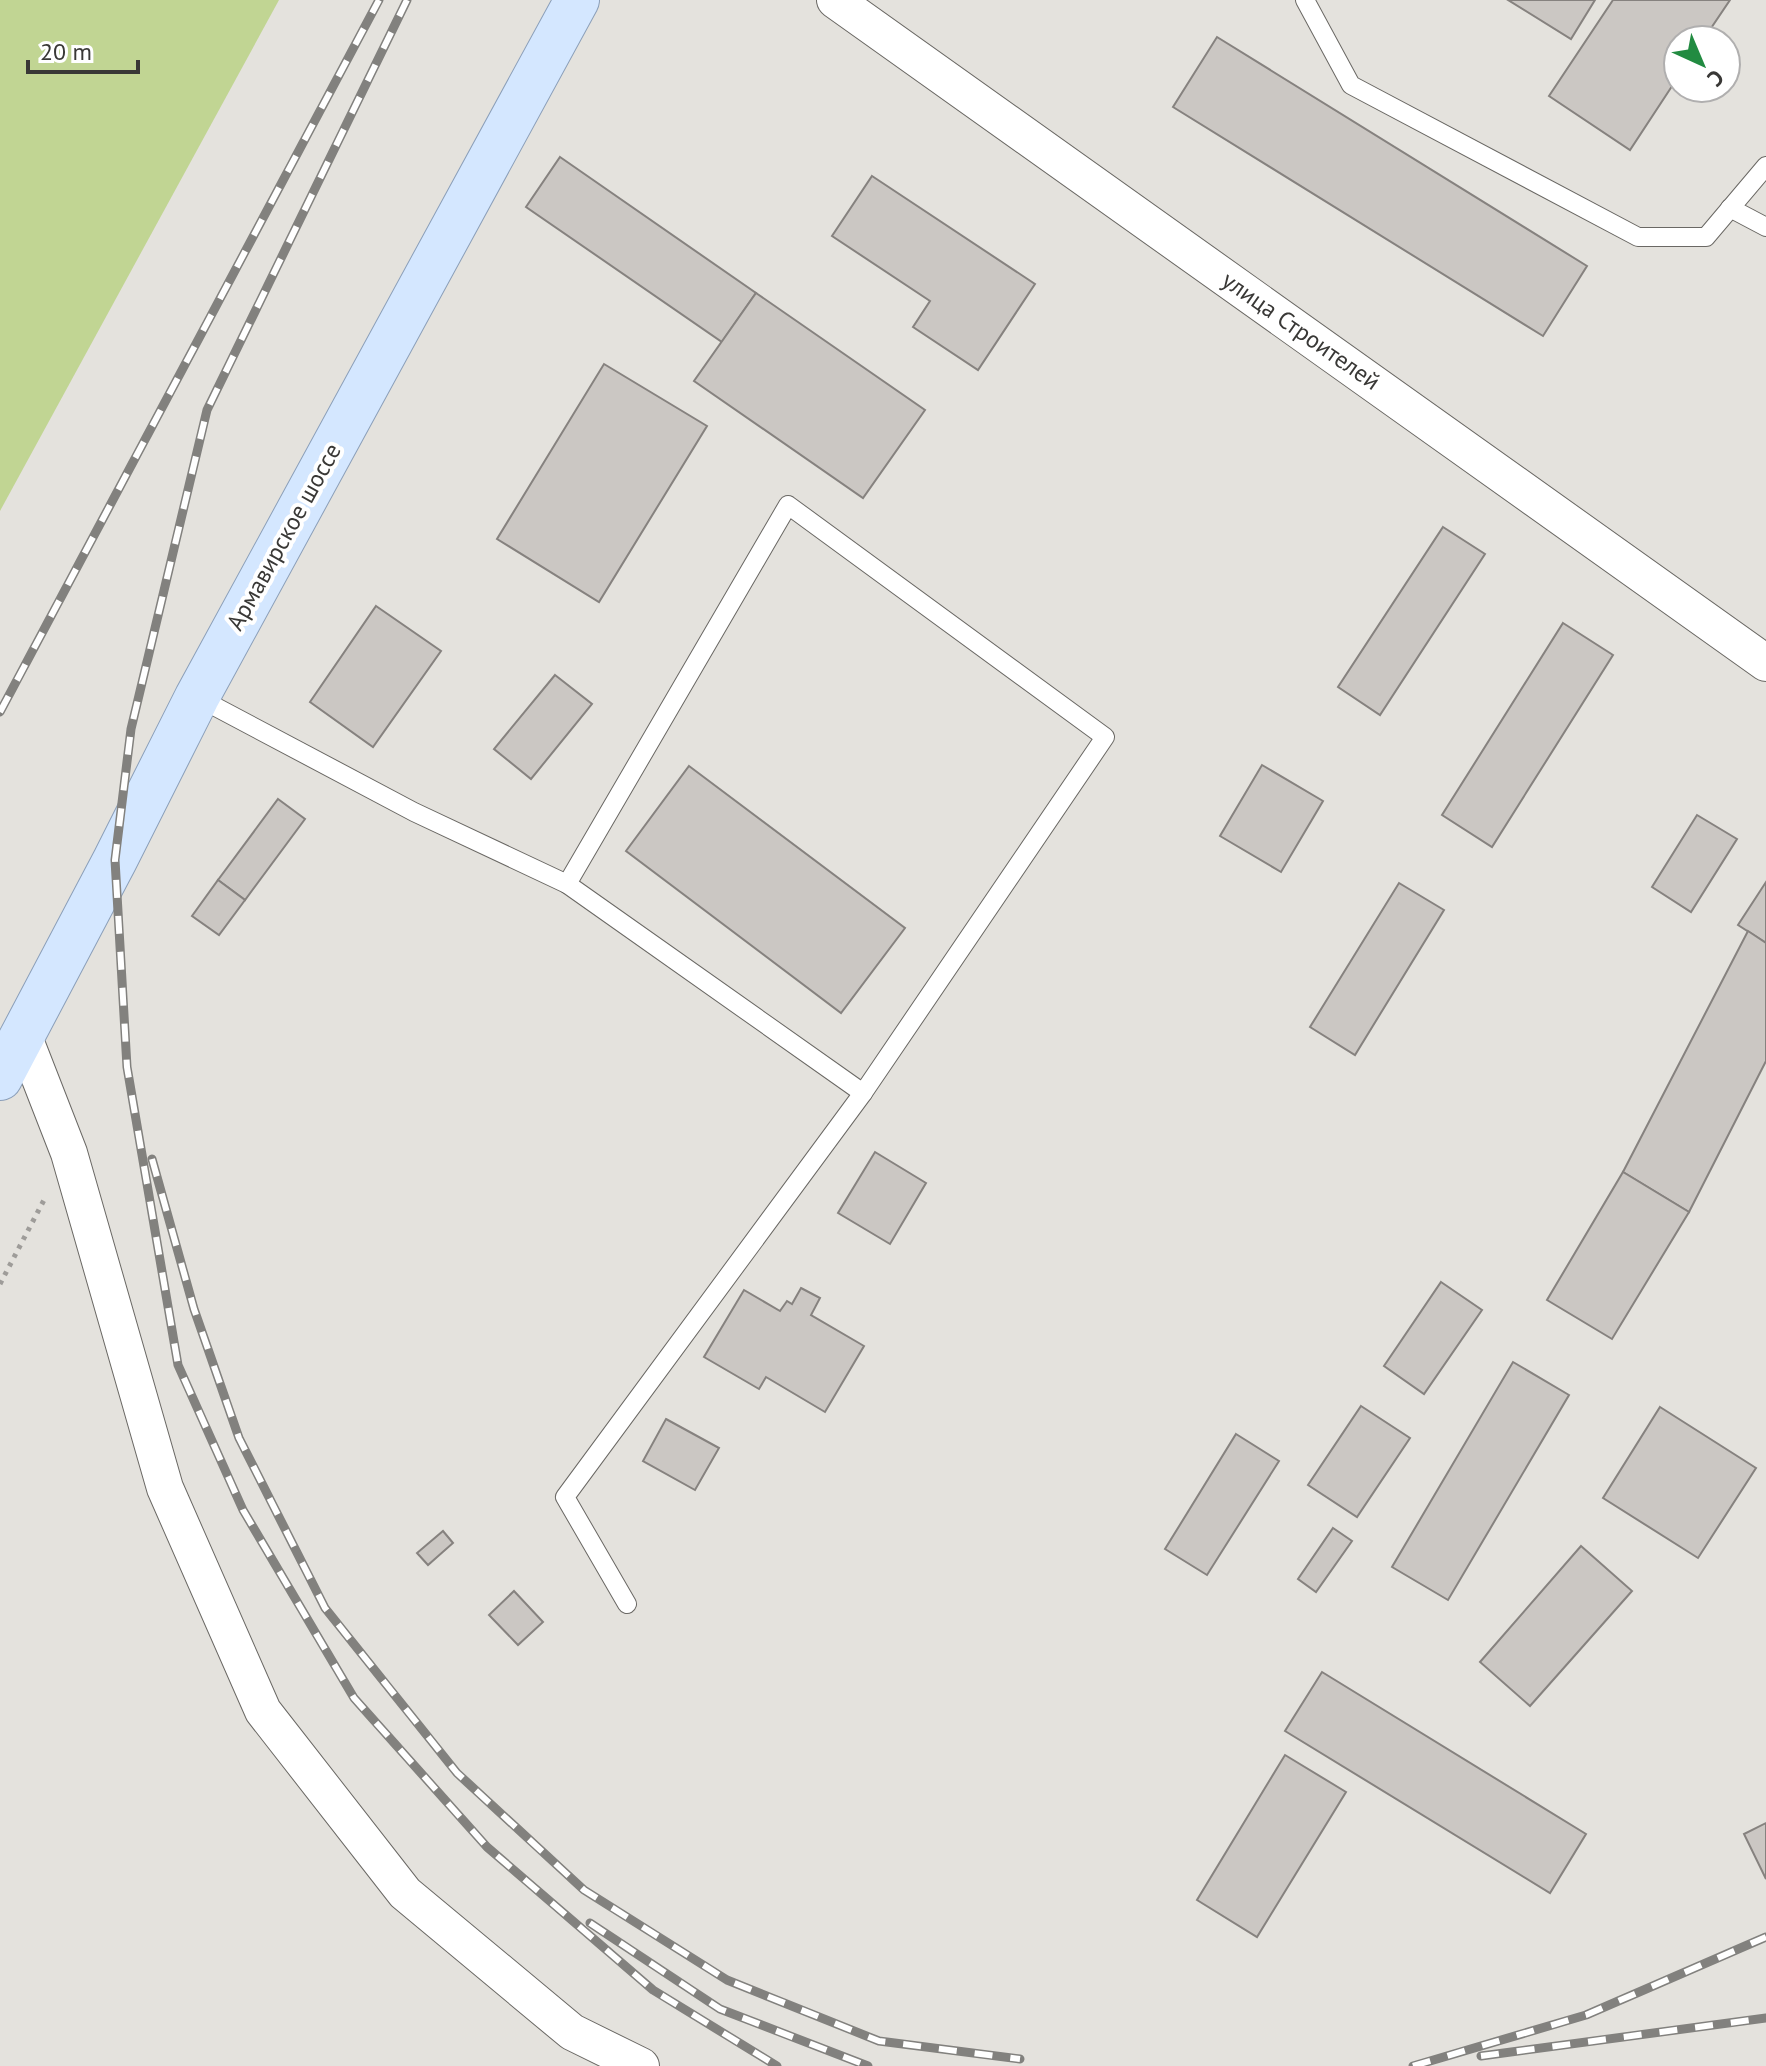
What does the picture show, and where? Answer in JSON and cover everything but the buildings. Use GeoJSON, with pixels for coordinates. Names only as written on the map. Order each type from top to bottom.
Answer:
{"type":"FeatureCollection","features":[{"type":"Feature","properties":{"kind":"main road","name":"Армавирское шоссе"},"geometry":{"type":"LineString","coordinates":[[0,1078],[197,697],[577,0]]}},
{"type":"Feature","properties":{"kind":"street","name":"улица Строителей"},"geometry":{"type":"LineString","coordinates":[[835,0],[1766,663]]}},
{"type":"Feature","properties":{"kind":"street"},"geometry":{"type":"LineString","coordinates":[[23,1035],[69,1153],[165,1488],[263,1711],[405,1893],[572,2032],[641,2066]]}},
{"type":"Feature","properties":{"kind":"lane"},"geometry":{"type":"LineString","coordinates":[[1305,0],[1351,85],[1638,237],[1706,237],[1766,166]]}},
{"type":"Feature","properties":{"kind":"lane"},"geometry":{"type":"LineString","coordinates":[[1730,208],[1766,227]]}},
{"type":"Feature","properties":{"kind":"lane"},"geometry":{"type":"LineString","coordinates":[[567,884],[788,505],[1105,737],[863,1093],[565,1497],[627,1604]]}},
{"type":"Feature","properties":{"kind":"lane"},"geometry":{"type":"LineString","coordinates":[[197,697],[414,812],[567,884],[863,1093]]}},
{"type":"Feature","properties":{"kind":"path"},"geometry":{"type":"LineString","coordinates":[[0,1284],[69,1153]]}},
{"type":"Feature","properties":{"kind":"green space"},"geometry":{"type":"Polygon","coordinates":[[[0,0],[279,0],[0,511],[0,0]]]}},
{"type":"Feature","properties":{"kind":"railway"},"geometry":{"type":"LineString","coordinates":[[0,712],[379,0]]}},
{"type":"Feature","properties":{"kind":"railway"},"geometry":{"type":"LineString","coordinates":[[407,0],[207,410],[131,729],[115,860],[127,1067],[178,1365],[243,1510],[354,1698],[487,1847],[653,1990],[777,2066]]}},
{"type":"Feature","properties":{"kind":"railway"},"geometry":{"type":"LineString","coordinates":[[152,1159],[194,1309],[239,1438],[325,1608],[457,1773],[584,1890],[727,1980],[879,2041],[1020,2059]]}},
{"type":"Feature","properties":{"kind":"railway"},"geometry":{"type":"LineString","coordinates":[[590,1923],[720,2009],[868,2066]]}},
{"type":"Feature","properties":{"kind":"railway"},"geometry":{"type":"LineString","coordinates":[[1413,2066],[1586,2015],[1766,1937]]}},
{"type":"Feature","properties":{"kind":"railway"},"geometry":{"type":"LineString","coordinates":[[1481,2056],[1766,2018]]}}]}
